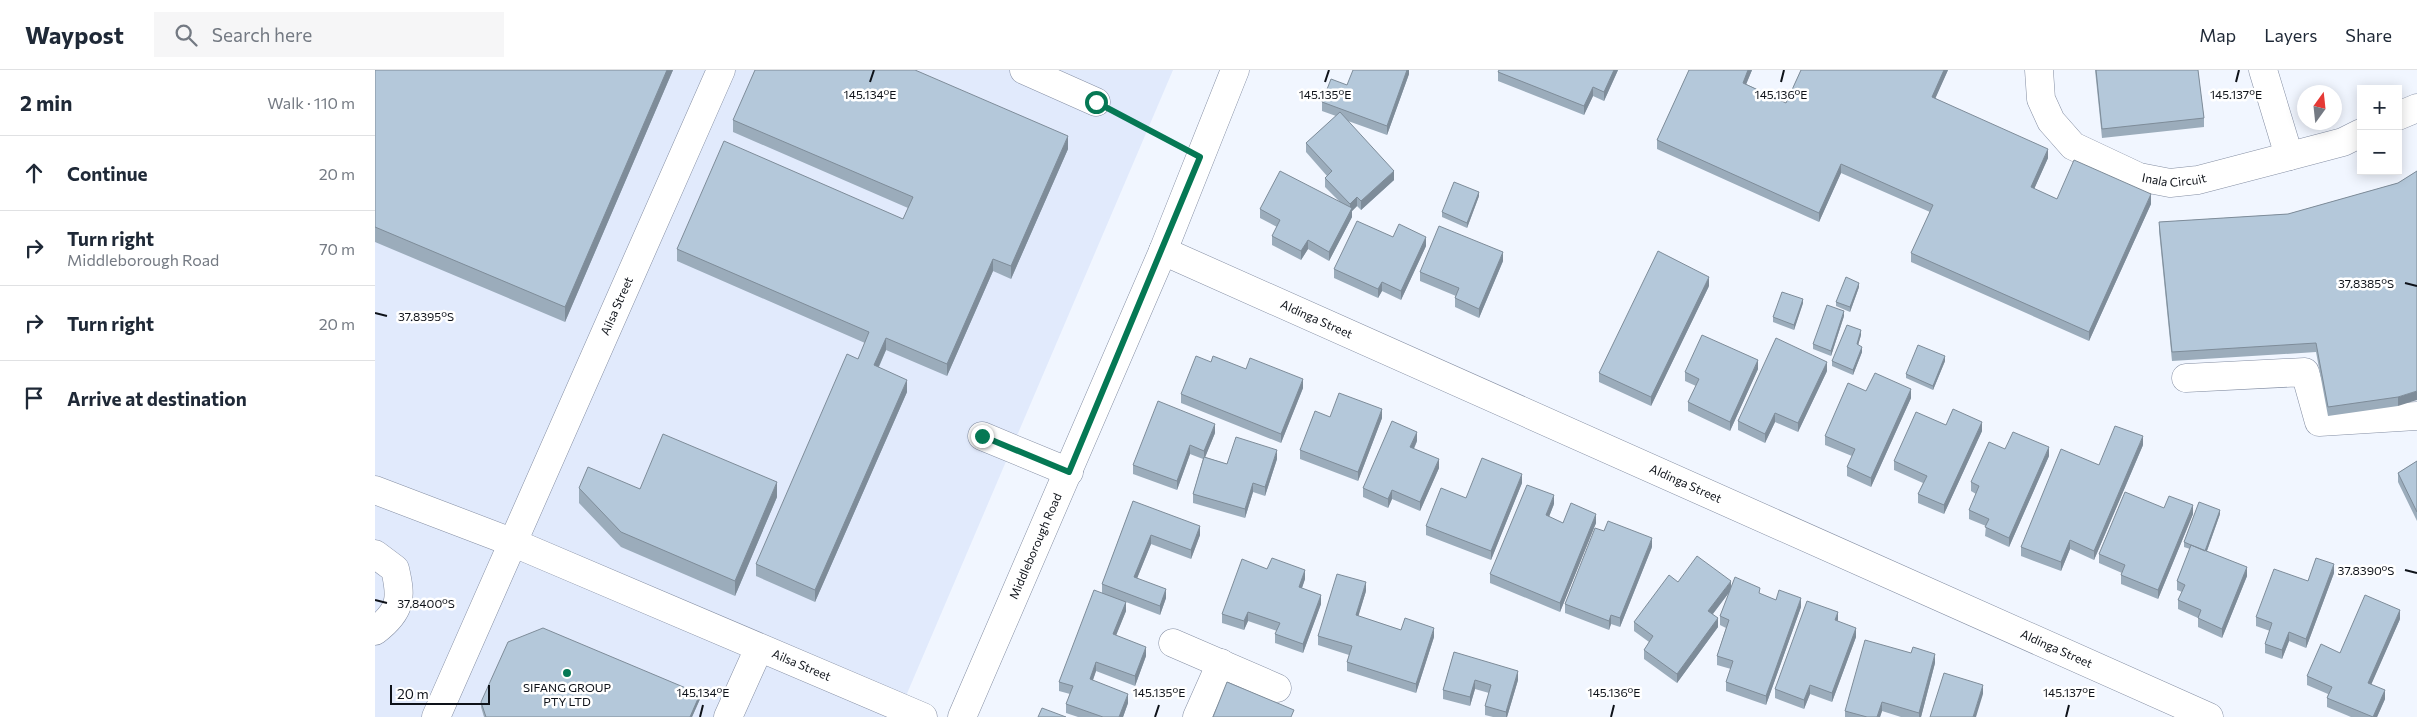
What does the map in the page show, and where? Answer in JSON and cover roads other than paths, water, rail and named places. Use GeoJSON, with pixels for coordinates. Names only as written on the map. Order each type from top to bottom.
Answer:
{"type":"FeatureCollection","features":[{"type":"Feature","properties":{"kind":"street","name":"Ailsa Street"},"geometry":{"type":"LineString","coordinates":[[436,717],[721,70]]}},
{"type":"Feature","properties":{"kind":"street"},"geometry":{"type":"LineString","coordinates":[[1024,70],[1096,102]]}},
{"type":"Feature","properties":{"kind":"street","name":"Middleborough Road"},"geometry":{"type":"LineString","coordinates":[[962,717],[1163,250],[1235,70]]}},
{"type":"Feature","properties":{"kind":"street","name":"Inala Circuit"},"geometry":{"type":"LineString","coordinates":[[2039,70],[2041,99],[2051,121],[2073,146],[2139,177],[2170,183],[2198,180],[2343,142],[2357,136]]}},
{"type":"Feature","properties":{"kind":"street"},"geometry":{"type":"LineString","coordinates":[[2263,70],[2289,156]]}},
{"type":"Feature","properties":{"kind":"street"},"geometry":{"type":"LineString","coordinates":[[2402,114],[2417,108]]}},
{"type":"Feature","properties":{"kind":"street","name":"Aldinga Street"},"geometry":{"type":"LineString","coordinates":[[1163,250],[2209,717]]}},
{"type":"Feature","properties":{"kind":"street"},"geometry":{"type":"LineString","coordinates":[[2186,378],[2305,372],[2319,422],[2417,416]]}},
{"type":"Feature","properties":{"kind":"street"},"geometry":{"type":"LineString","coordinates":[[982,436],[1069,472]]}},
{"type":"Feature","properties":{"kind":"street"},"geometry":{"type":"LineString","coordinates":[[375,490],[514,543]]}},
{"type":"Feature","properties":{"kind":"street","name":"Ailsa Street"},"geometry":{"type":"LineString","coordinates":[[514,543],[923,717]]}},
{"type":"Feature","properties":{"kind":"street"},"geometry":{"type":"LineString","coordinates":[[375,554],[395,569],[401,595],[390,619],[375,631]]}},
{"type":"Feature","properties":{"kind":"street"},"geometry":{"type":"LineString","coordinates":[[1173,643],[1277,688]]}},
{"type":"Feature","properties":{"kind":"street"},"geometry":{"type":"LineString","coordinates":[[728,717],[759,648]]}},
{"type":"Feature","properties":{"kind":"street"},"geometry":{"type":"LineString","coordinates":[[1197,717],[1221,663]]}},
{"type":"Feature","properties":{"kind":"place","name":"SIFANG GROUP PTY LTD"},"geometry":{"type":"Point","coordinates":[567,673]}}]}
